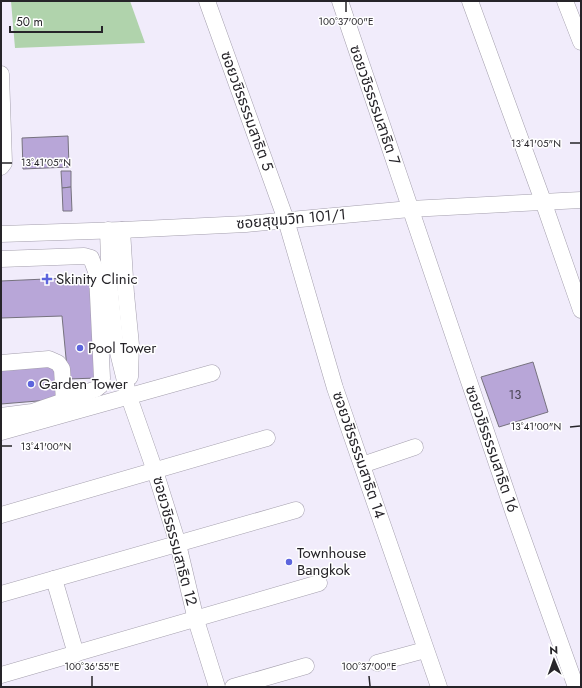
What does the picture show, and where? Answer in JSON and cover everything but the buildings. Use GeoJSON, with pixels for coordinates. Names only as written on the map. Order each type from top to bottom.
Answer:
{"type":"FeatureCollection","features":[{"type":"Feature","properties":{"kind":"street","name":"ซอยวชิรธรรมสาธิต 5"},"geometry":{"type":"LineString","coordinates":[[207,1],[286,220]]}},
{"type":"Feature","properties":{"kind":"street","name":"ซอยวชิรธรรมสาธิต 7"},"geometry":{"type":"LineString","coordinates":[[340,1],[410,209]]}},
{"type":"Feature","properties":{"kind":"street"},"geometry":{"type":"LineString","coordinates":[[470,1],[581,310]]}},
{"type":"Feature","properties":{"kind":"street"},"geometry":{"type":"LineString","coordinates":[[564,1],[581,42]]}},
{"type":"Feature","properties":{"kind":"street"},"geometry":{"type":"LineString","coordinates":[[1,74],[4,163],[1,167]]}},
{"type":"Feature","properties":{"kind":"street","name":"ซอยสุขุมวิท 101/1"},"geometry":{"type":"LineString","coordinates":[[1,231],[115,230],[246,224],[410,209],[581,200]]}},
{"type":"Feature","properties":{"kind":"street","name":"ซอยวชิรธรรมสาธิต 16"},"geometry":{"type":"LineString","coordinates":[[410,209],[511,506],[576,687]]}},
{"type":"Feature","properties":{"kind":"street","name":"ซอยวชิรธรรมสาธิต 14"},"geometry":{"type":"LineString","coordinates":[[286,220],[336,388],[438,687]]}},
{"type":"Feature","properties":{"kind":"street","name":"ซอยวชิรธรรมสาธิต 12"},"geometry":{"type":"LineString","coordinates":[[115,230],[110,292],[114,333],[129,397],[156,471],[178,544],[196,620],[217,687]]}},
{"type":"Feature","properties":{"kind":"street"},"geometry":{"type":"LineString","coordinates":[[1,259],[84,256],[91,258],[97,274],[102,378],[101,385],[96,389],[32,412],[1,416]]}},
{"type":"Feature","properties":{"kind":"street"},"geometry":{"type":"LineString","coordinates":[[1,363],[49,359],[58,363],[62,370],[64,401]]}},
{"type":"Feature","properties":{"kind":"street"},"geometry":{"type":"LineString","coordinates":[[1,432],[212,373]]}},
{"type":"Feature","properties":{"kind":"street"},"geometry":{"type":"LineString","coordinates":[[1,516],[266,438]]}},
{"type":"Feature","properties":{"kind":"street"},"geometry":{"type":"LineString","coordinates":[[362,465],[415,447]]}},
{"type":"Feature","properties":{"kind":"street"},"geometry":{"type":"LineString","coordinates":[[1,594],[296,510]]}},
{"type":"Feature","properties":{"kind":"street"},"geometry":{"type":"LineString","coordinates":[[54,579],[76,654]]}},
{"type":"Feature","properties":{"kind":"street"},"geometry":{"type":"LineString","coordinates":[[1,675],[319,584]]}},
{"type":"Feature","properties":{"kind":"street"},"geometry":{"type":"LineString","coordinates":[[377,663],[426,650]]}},
{"type":"Feature","properties":{"kind":"street"},"geometry":{"type":"LineString","coordinates":[[233,687],[306,666]]}},
{"type":"Feature","properties":{"kind":"green space"},"geometry":{"type":"Polygon","coordinates":[[[11,1],[130,1],[145,43],[15,48],[11,1]]]}},
{"type":"Feature","properties":{"kind":"place","name":"Skinity Clinic"},"geometry":{"type":"Point","coordinates":[47,279]}},
{"type":"Feature","properties":{"kind":"place","name":"Pool Tower"},"geometry":{"type":"Point","coordinates":[80,348]}},
{"type":"Feature","properties":{"kind":"place","name":"Garden Tower"},"geometry":{"type":"Point","coordinates":[31,384]}},
{"type":"Feature","properties":{"kind":"place","name":"Townhouse Bangkok"},"geometry":{"type":"Point","coordinates":[289,562]}}]}
